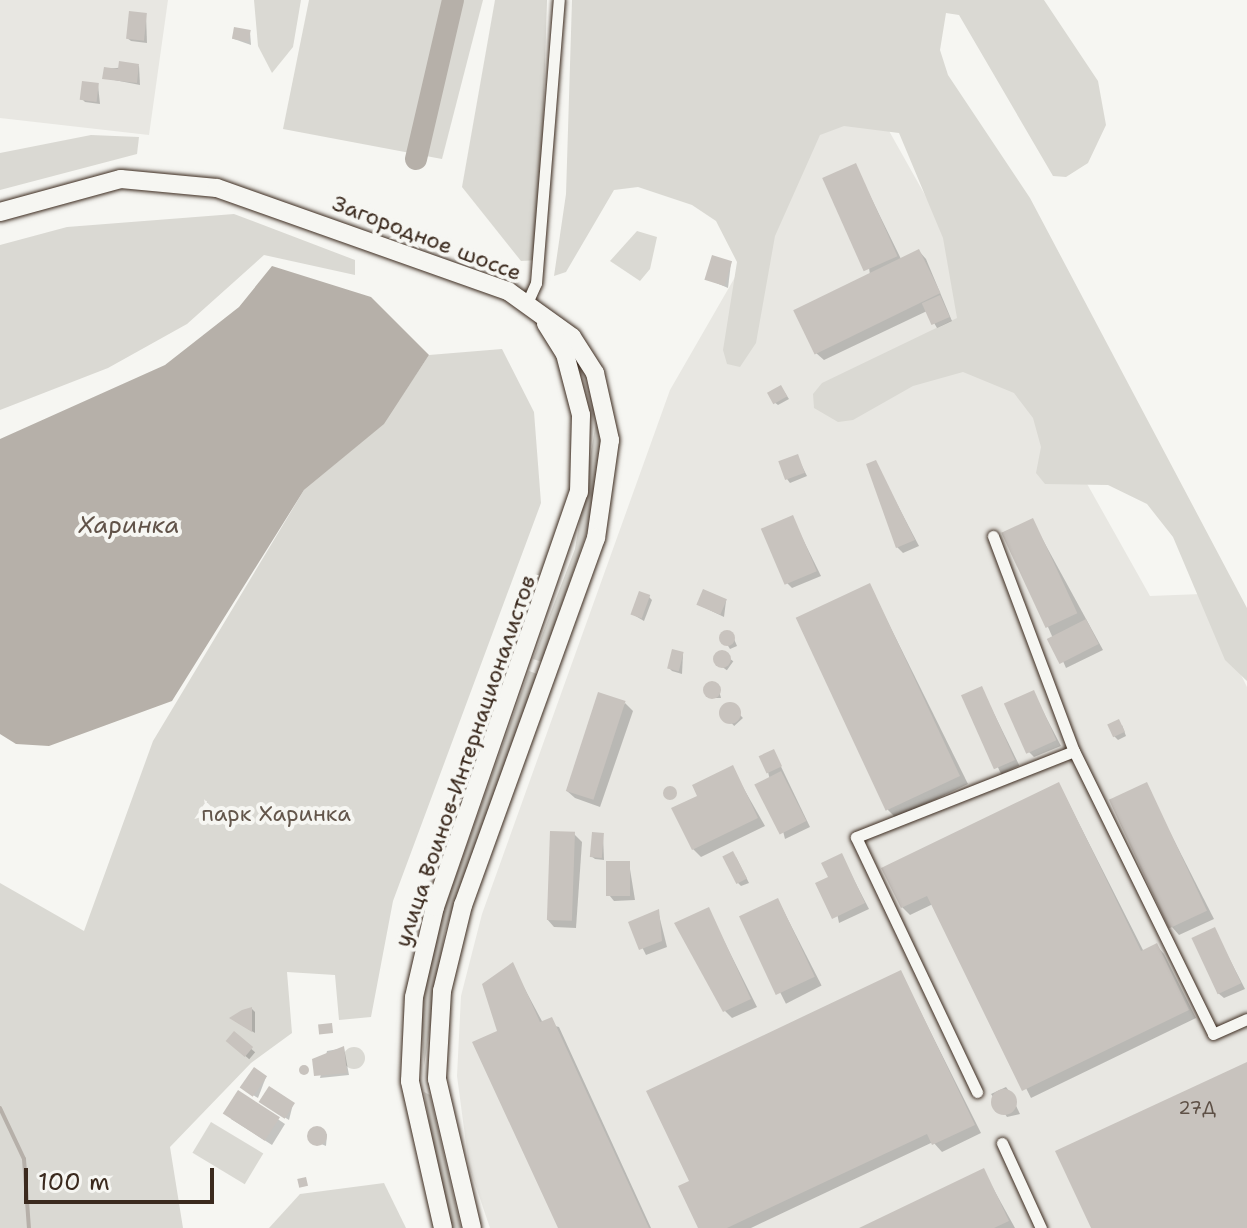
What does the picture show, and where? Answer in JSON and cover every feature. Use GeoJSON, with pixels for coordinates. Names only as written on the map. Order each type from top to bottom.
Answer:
{"type":"FeatureCollection","features":[{"type":"Feature","properties":{"kind":"main road","name":"Загородное шоссе"},"geometry":{"type":"LineString","coordinates":[[0,212],[92,183],[151,176],[195,183],[470,275],[527,303],[572,337],[607,406],[604,507],[563,633]]}},
{"type":"Feature","properties":{"kind":"main road","name":"улица Воинов-Интернационалистов"},"geometry":{"type":"LineString","coordinates":[[443,1228],[410,1081],[417,977],[435,907],[571,525],[581,415],[565,354],[543,317]]}},
{"type":"Feature","properties":{"kind":"main road","name":"улица Воинов-Интернационалистов"},"geometry":{"type":"LineString","coordinates":[[472,1228],[437,1079],[442,991],[463,905],[563,633]]}},
{"type":"Feature","properties":{"kind":"street"},"geometry":{"type":"LineString","coordinates":[[527,303],[536,283],[559,0]]}},
{"type":"Feature","properties":{"kind":"street"},"geometry":{"type":"LineString","coordinates":[[581,415],[607,406]]}},
{"type":"Feature","properties":{"kind":"street"},"geometry":{"type":"LineString","coordinates":[[993,536],[1074,751],[1213,1034],[1247,1019]]}},
{"type":"Feature","properties":{"kind":"street"},"geometry":{"type":"LineString","coordinates":[[977,1092],[856,837],[1074,751]]}},
{"type":"Feature","properties":{"kind":"street"},"geometry":{"type":"LineString","coordinates":[[1002,1143],[1041,1228]]}},
{"type":"Feature","properties":{"kind":"shaded area"},"geometry":{"type":"Polygon","coordinates":[[[0,0],[168,0],[149,135],[0,118],[0,0]]]}},
{"type":"Feature","properties":{"kind":"shaded area"},"geometry":{"type":"Polygon","coordinates":[[[810,85],[870,97],[1150,596],[1201,594],[1247,687],[1247,1228],[490,1228],[469,1166],[457,1076],[461,996],[482,914],[670,390],[746,258],[810,85]]]}},
{"type":"Feature","properties":{"kind":"green space"},"geometry":{"type":"Polygon","coordinates":[[[254,0],[301,0],[293,47],[272,73],[258,46],[254,0]]]}},
{"type":"Feature","properties":{"kind":"green space"},"geometry":{"type":"Polygon","coordinates":[[[309,0],[483,0],[442,159],[283,129],[309,0]]]}},
{"type":"Feature","properties":{"kind":"green space"},"geometry":{"type":"Polygon","coordinates":[[[495,0],[547,0],[539,260],[521,261],[462,187],[495,0]]]}},
{"type":"Feature","properties":{"kind":"green space"},"geometry":{"type":"Polygon","coordinates":[[[572,0],[1044,0],[1098,81],[1106,125],[1088,163],[1066,177],[1053,176],[959,15],[946,13],[940,50],[948,75],[1030,198],[1247,608],[1247,681],[1225,660],[1173,537],[1147,504],[1108,485],[1045,484],[1036,473],[1041,447],[1033,418],[1014,393],[963,372],[913,386],[853,420],[838,422],[814,408],[813,394],[822,383],[957,318],[943,238],[899,133],[844,126],[820,135],[775,236],[756,343],[740,367],[727,364],[723,350],[737,262],[716,221],[692,205],[638,187],[614,190],[566,272],[554,276],[566,194],[572,0]]]}},
{"type":"Feature","properties":{"kind":"green space"},"geometry":{"type":"Polygon","coordinates":[[[91,135],[139,137],[137,154],[0,190],[0,153],[91,135]]]}},
{"type":"Feature","properties":{"kind":"green space"},"geometry":{"type":"Polygon","coordinates":[[[234,214],[355,260],[355,275],[264,255],[187,324],[108,368],[0,410],[0,245],[67,227],[234,214]]]}},
{"type":"Feature","properties":{"kind":"green space"},"geometry":{"type":"Polygon","coordinates":[[[637,231],[657,237],[650,269],[640,281],[610,261],[637,231]]]}},
{"type":"Feature","properties":{"kind":"green space","name":"парк Харинка"},"geometry":{"type":"Polygon","coordinates":[[[502,349],[534,412],[541,503],[393,901],[371,1017],[339,1020],[335,975],[287,972],[292,1033],[251,1063],[170,1147],[183,1228],[0,1228],[0,883],[84,931],[153,741],[304,490],[383,424],[429,355],[502,349]]]}},
{"type":"Feature","properties":{"kind":"green space"},"geometry":{"type":"Polygon","coordinates":[[[597,416],[601,451],[589,526],[542,662],[533,659],[575,549],[597,416]]]}},
{"type":"Feature","properties":{"kind":"green space"},"geometry":{"type":"Polygon","coordinates":[[[529,671],[537,674],[445,931],[424,1066],[421,1014],[435,935],[529,671]]]}},
{"type":"Feature","properties":{"kind":"green space"},"geometry":{"type":"Polygon","coordinates":[[[354,1047],[362,1050],[365,1058],[362,1066],[354,1069],[346,1066],[343,1058],[346,1050],[354,1047]]]}},
{"type":"Feature","properties":{"kind":"green space"},"geometry":{"type":"Polygon","coordinates":[[[424,1092],[430,1095],[461,1228],[453,1228],[443,1203],[424,1092]]]}},
{"type":"Feature","properties":{"kind":"green space"},"geometry":{"type":"Polygon","coordinates":[[[211,1122],[263,1153],[245,1184],[192,1153],[211,1122]]]}},
{"type":"Feature","properties":{"kind":"green space"},"geometry":{"type":"Polygon","coordinates":[[[384,1183],[406,1228],[269,1228],[300,1194],[384,1183]]]}},
{"type":"Feature","properties":{"kind":"water","name":"Харинка"},"geometry":{"type":"Polygon","coordinates":[[[272,266],[371,297],[429,355],[384,424],[304,490],[172,701],[49,746],[16,744],[0,734],[0,439],[165,365],[239,307],[272,266]]]}},
{"type":"Feature","properties":{"kind":"building"},"geometry":{"type":"Polygon","coordinates":[[[129,11],[147,13],[144,41],[126,39],[129,11]]]}},
{"type":"Feature","properties":{"kind":"building"},"geometry":{"type":"Polygon","coordinates":[[[234,27],[251,30],[249,42],[232,39],[234,27]]]}},
{"type":"Feature","properties":{"kind":"building"},"geometry":{"type":"Polygon","coordinates":[[[119,61],[139,64],[137,83],[102,79],[104,67],[118,69],[119,61]]]}},
{"type":"Feature","properties":{"kind":"building"},"geometry":{"type":"Polygon","coordinates":[[[82,81],[99,83],[97,102],[80,100],[82,81]]]}},
{"type":"Feature","properties":{"kind":"building"},"geometry":{"type":"Polygon","coordinates":[[[856,163],[897,256],[864,271],[822,178],[856,163]]]}},
{"type":"Feature","properties":{"kind":"building"},"geometry":{"type":"Polygon","coordinates":[[[919,249],[940,293],[815,354],[793,310],[919,249]]]}},
{"type":"Feature","properties":{"kind":"building"},"geometry":{"type":"Polygon","coordinates":[[[712,255],[732,261],[724,286],[704,280],[712,255]]]}},
{"type":"Feature","properties":{"kind":"building"},"geometry":{"type":"Polygon","coordinates":[[[940,295],[950,317],[931,325],[922,303],[940,295]]]}},
{"type":"Feature","properties":{"kind":"building"},"geometry":{"type":"Polygon","coordinates":[[[781,385],[787,396],[773,404],[767,393],[781,385]]]}},
{"type":"Feature","properties":{"kind":"building"},"geometry":{"type":"Polygon","coordinates":[[[798,454],[805,473],[785,480],[778,461],[798,454]]]}},
{"type":"Feature","properties":{"kind":"building"},"geometry":{"type":"Polygon","coordinates":[[[876,460],[915,540],[896,548],[866,464],[876,460]]]}},
{"type":"Feature","properties":{"kind":"building"},"geometry":{"type":"Polygon","coordinates":[[[793,515],[817,571],[785,585],[761,529],[793,515]]]}},
{"type":"Feature","properties":{"kind":"building"},"geometry":{"type":"Polygon","coordinates":[[[1033,518],[1077,613],[1046,628],[1001,533],[1033,518]]]}},
{"type":"Feature","properties":{"kind":"building"},"geometry":{"type":"Polygon","coordinates":[[[870,583],[960,776],[886,811],[796,618],[870,583]]]}},
{"type":"Feature","properties":{"kind":"building"},"geometry":{"type":"Polygon","coordinates":[[[703,589],[727,599],[720,615],[696,605],[703,589]]]}},
{"type":"Feature","properties":{"kind":"building"},"geometry":{"type":"Polygon","coordinates":[[[639,591],[650,595],[642,619],[630,614],[639,591]]]}},
{"type":"Feature","properties":{"kind":"building"},"geometry":{"type":"Polygon","coordinates":[[[1086,619],[1099,644],[1060,664],[1047,639],[1086,619]]]}},
{"type":"Feature","properties":{"kind":"building"},"geometry":{"type":"Polygon","coordinates":[[[724,630],[730,630],[735,638],[733,644],[724,646],[719,641],[719,635],[724,630]]]}},
{"type":"Feature","properties":{"kind":"building"},"geometry":{"type":"Polygon","coordinates":[[[672,649],[684,652],[679,671],[667,668],[672,649]]]}},
{"type":"Feature","properties":{"kind":"building"},"geometry":{"type":"Polygon","coordinates":[[[722,650],[729,652],[729,666],[722,668],[715,666],[713,659],[715,652],[722,650]]]}},
{"type":"Feature","properties":{"kind":"building"},"geometry":{"type":"Polygon","coordinates":[[[712,681],[721,690],[712,699],[703,690],[712,681]]]}},
{"type":"Feature","properties":{"kind":"building"},"geometry":{"type":"Polygon","coordinates":[[[982,686],[1015,760],[994,769],[961,695],[982,686]]]}},
{"type":"Feature","properties":{"kind":"building"},"geometry":{"type":"Polygon","coordinates":[[[1034,690],[1056,740],[1026,754],[1004,703],[1034,690]]]}},
{"type":"Feature","properties":{"kind":"building"},"geometry":{"type":"Polygon","coordinates":[[[598,692],[626,701],[593,800],[566,791],[598,692]]]}},
{"type":"Feature","properties":{"kind":"building"},"geometry":{"type":"Polygon","coordinates":[[[730,702],[738,705],[741,713],[738,721],[730,724],[722,721],[719,713],[722,705],[730,702]]]}},
{"type":"Feature","properties":{"kind":"building"},"geometry":{"type":"Polygon","coordinates":[[[1119,719],[1125,732],[1113,737],[1107,724],[1119,719]]]}},
{"type":"Feature","properties":{"kind":"building"},"geometry":{"type":"Polygon","coordinates":[[[774,749],[782,766],[767,773],[759,756],[774,749]]]}},
{"type":"Feature","properties":{"kind":"building"},"geometry":{"type":"Polygon","coordinates":[[[733,765],[758,818],[692,850],[671,808],[697,796],[692,785],[733,765]]]}},
{"type":"Feature","properties":{"kind":"building"},"geometry":{"type":"Polygon","coordinates":[[[781,771],[806,821],[780,835],[754,785],[781,771]]]}},
{"type":"Feature","properties":{"kind":"building"},"geometry":{"type":"Polygon","coordinates":[[[1059,782],[1141,951],[1157,943],[1189,1010],[1022,1091],[927,896],[901,908],[881,868],[1059,782]]]}},
{"type":"Feature","properties":{"kind":"building"},"geometry":{"type":"Polygon","coordinates":[[[1147,782],[1207,911],[1169,928],[1109,800],[1147,782]]]}},
{"type":"Feature","properties":{"kind":"building"},"geometry":{"type":"Polygon","coordinates":[[[670,786],[677,793],[670,800],[663,793],[670,786]]]}},
{"type":"Feature","properties":{"kind":"building"},"geometry":{"type":"Polygon","coordinates":[[[550,831],[575,832],[572,921],[547,920],[550,831]]]}},
{"type":"Feature","properties":{"kind":"building"},"geometry":{"type":"Polygon","coordinates":[[[592,832],[604,833],[602,858],[590,857],[592,832]]]}},
{"type":"Feature","properties":{"kind":"building"},"geometry":{"type":"Polygon","coordinates":[[[733,851],[747,879],[736,884],[722,856],[733,851]]]}},
{"type":"Feature","properties":{"kind":"building"},"geometry":{"type":"Polygon","coordinates":[[[842,853],[865,903],[832,919],[815,883],[828,877],[821,863],[842,853]]]}},
{"type":"Feature","properties":{"kind":"building"},"geometry":{"type":"Polygon","coordinates":[[[606,861],[630,861],[630,896],[606,896],[606,861]]]}},
{"type":"Feature","properties":{"kind":"building"},"geometry":{"type":"Polygon","coordinates":[[[778,898],[815,977],[776,995],[739,916],[778,898]]]}},
{"type":"Feature","properties":{"kind":"building"},"geometry":{"type":"Polygon","coordinates":[[[709,907],[751,999],[723,1012],[674,923],[709,907]]]}},
{"type":"Feature","properties":{"kind":"building"},"geometry":{"type":"Polygon","coordinates":[[[659,909],[662,941],[639,950],[628,922],[659,909]]]}},
{"type":"Feature","properties":{"kind":"building"},"geometry":{"type":"Polygon","coordinates":[[[1215,927],[1241,983],[1218,994],[1191,938],[1215,927]]]}},
{"type":"Feature","properties":{"kind":"building"},"geometry":{"type":"Polygon","coordinates":[[[513,962],[540,1022],[552,1017],[649,1228],[558,1228],[472,1042],[497,1031],[482,984],[513,962]]]}},
{"type":"Feature","properties":{"kind":"building"},"geometry":{"type":"Polygon","coordinates":[[[901,970],[975,1125],[932,1145],[927,1134],[727,1228],[698,1228],[678,1186],[689,1181],[646,1091],[901,970]]]}},
{"type":"Feature","properties":{"kind":"building"},"geometry":{"type":"Polygon","coordinates":[[[252,1007],[252,1032],[229,1018],[242,1010],[252,1007]]]}},
{"type":"Feature","properties":{"kind":"building"},"geometry":{"type":"Polygon","coordinates":[[[332,1023],[333,1033],[319,1034],[318,1024],[332,1023]]]}},
{"type":"Feature","properties":{"kind":"building"},"geometry":{"type":"Polygon","coordinates":[[[234,1031],[253,1047],[245,1057],[226,1041],[234,1031]]]}},
{"type":"Feature","properties":{"kind":"building"},"geometry":{"type":"Polygon","coordinates":[[[344,1046],[347,1073],[314,1076],[312,1059],[344,1046]]]}},
{"type":"Feature","properties":{"kind":"building"},"geometry":{"type":"Polygon","coordinates":[[[1247,1062],[1247,1228],[1091,1228],[1055,1151],[1247,1062]]]}},
{"type":"Feature","properties":{"kind":"building"},"geometry":{"type":"Polygon","coordinates":[[[304,1065],[309,1070],[304,1075],[299,1070],[304,1065]]]}},
{"type":"Feature","properties":{"kind":"building"},"geometry":{"type":"Polygon","coordinates":[[[254,1067],[267,1076],[253,1097],[240,1087],[254,1067]]]}},
{"type":"Feature","properties":{"kind":"building"},"geometry":{"type":"Polygon","coordinates":[[[269,1086],[295,1103],[285,1119],[259,1102],[269,1086]]]}},
{"type":"Feature","properties":{"kind":"building"},"geometry":{"type":"Polygon","coordinates":[[[1004,1089],[1013,1093],[1017,1102],[1013,1111],[1004,1115],[995,1111],[991,1102],[995,1093],[1004,1089]]]}},
{"type":"Feature","properties":{"kind":"building"},"geometry":{"type":"Polygon","coordinates":[[[238,1090],[280,1117],[265,1141],[223,1113],[238,1090]]]}},
{"type":"Feature","properties":{"kind":"building"},"geometry":{"type":"Polygon","coordinates":[[[317,1126],[324,1129],[327,1136],[324,1143],[317,1146],[310,1143],[307,1136],[310,1129],[317,1126]]]}},
{"type":"Feature","properties":{"kind":"building"},"geometry":{"type":"Polygon","coordinates":[[[984,1168],[1009,1221],[994,1228],[859,1228],[984,1168]]]}},
{"type":"Feature","properties":{"kind":"building"},"geometry":{"type":"Polygon","coordinates":[[[306,1177],[308,1186],[299,1188],[297,1179],[306,1177]]]}},
{"type":"Feature","properties":{"kind":"waterway","name":"Харинка"},"geometry":{"type":"LineString","coordinates":[[416,159],[453,0]]}},
{"type":"Feature","properties":{"kind":"waterway"},"geometry":{"type":"LineString","coordinates":[[0,1108],[24,1159],[29,1228]]}}]}
